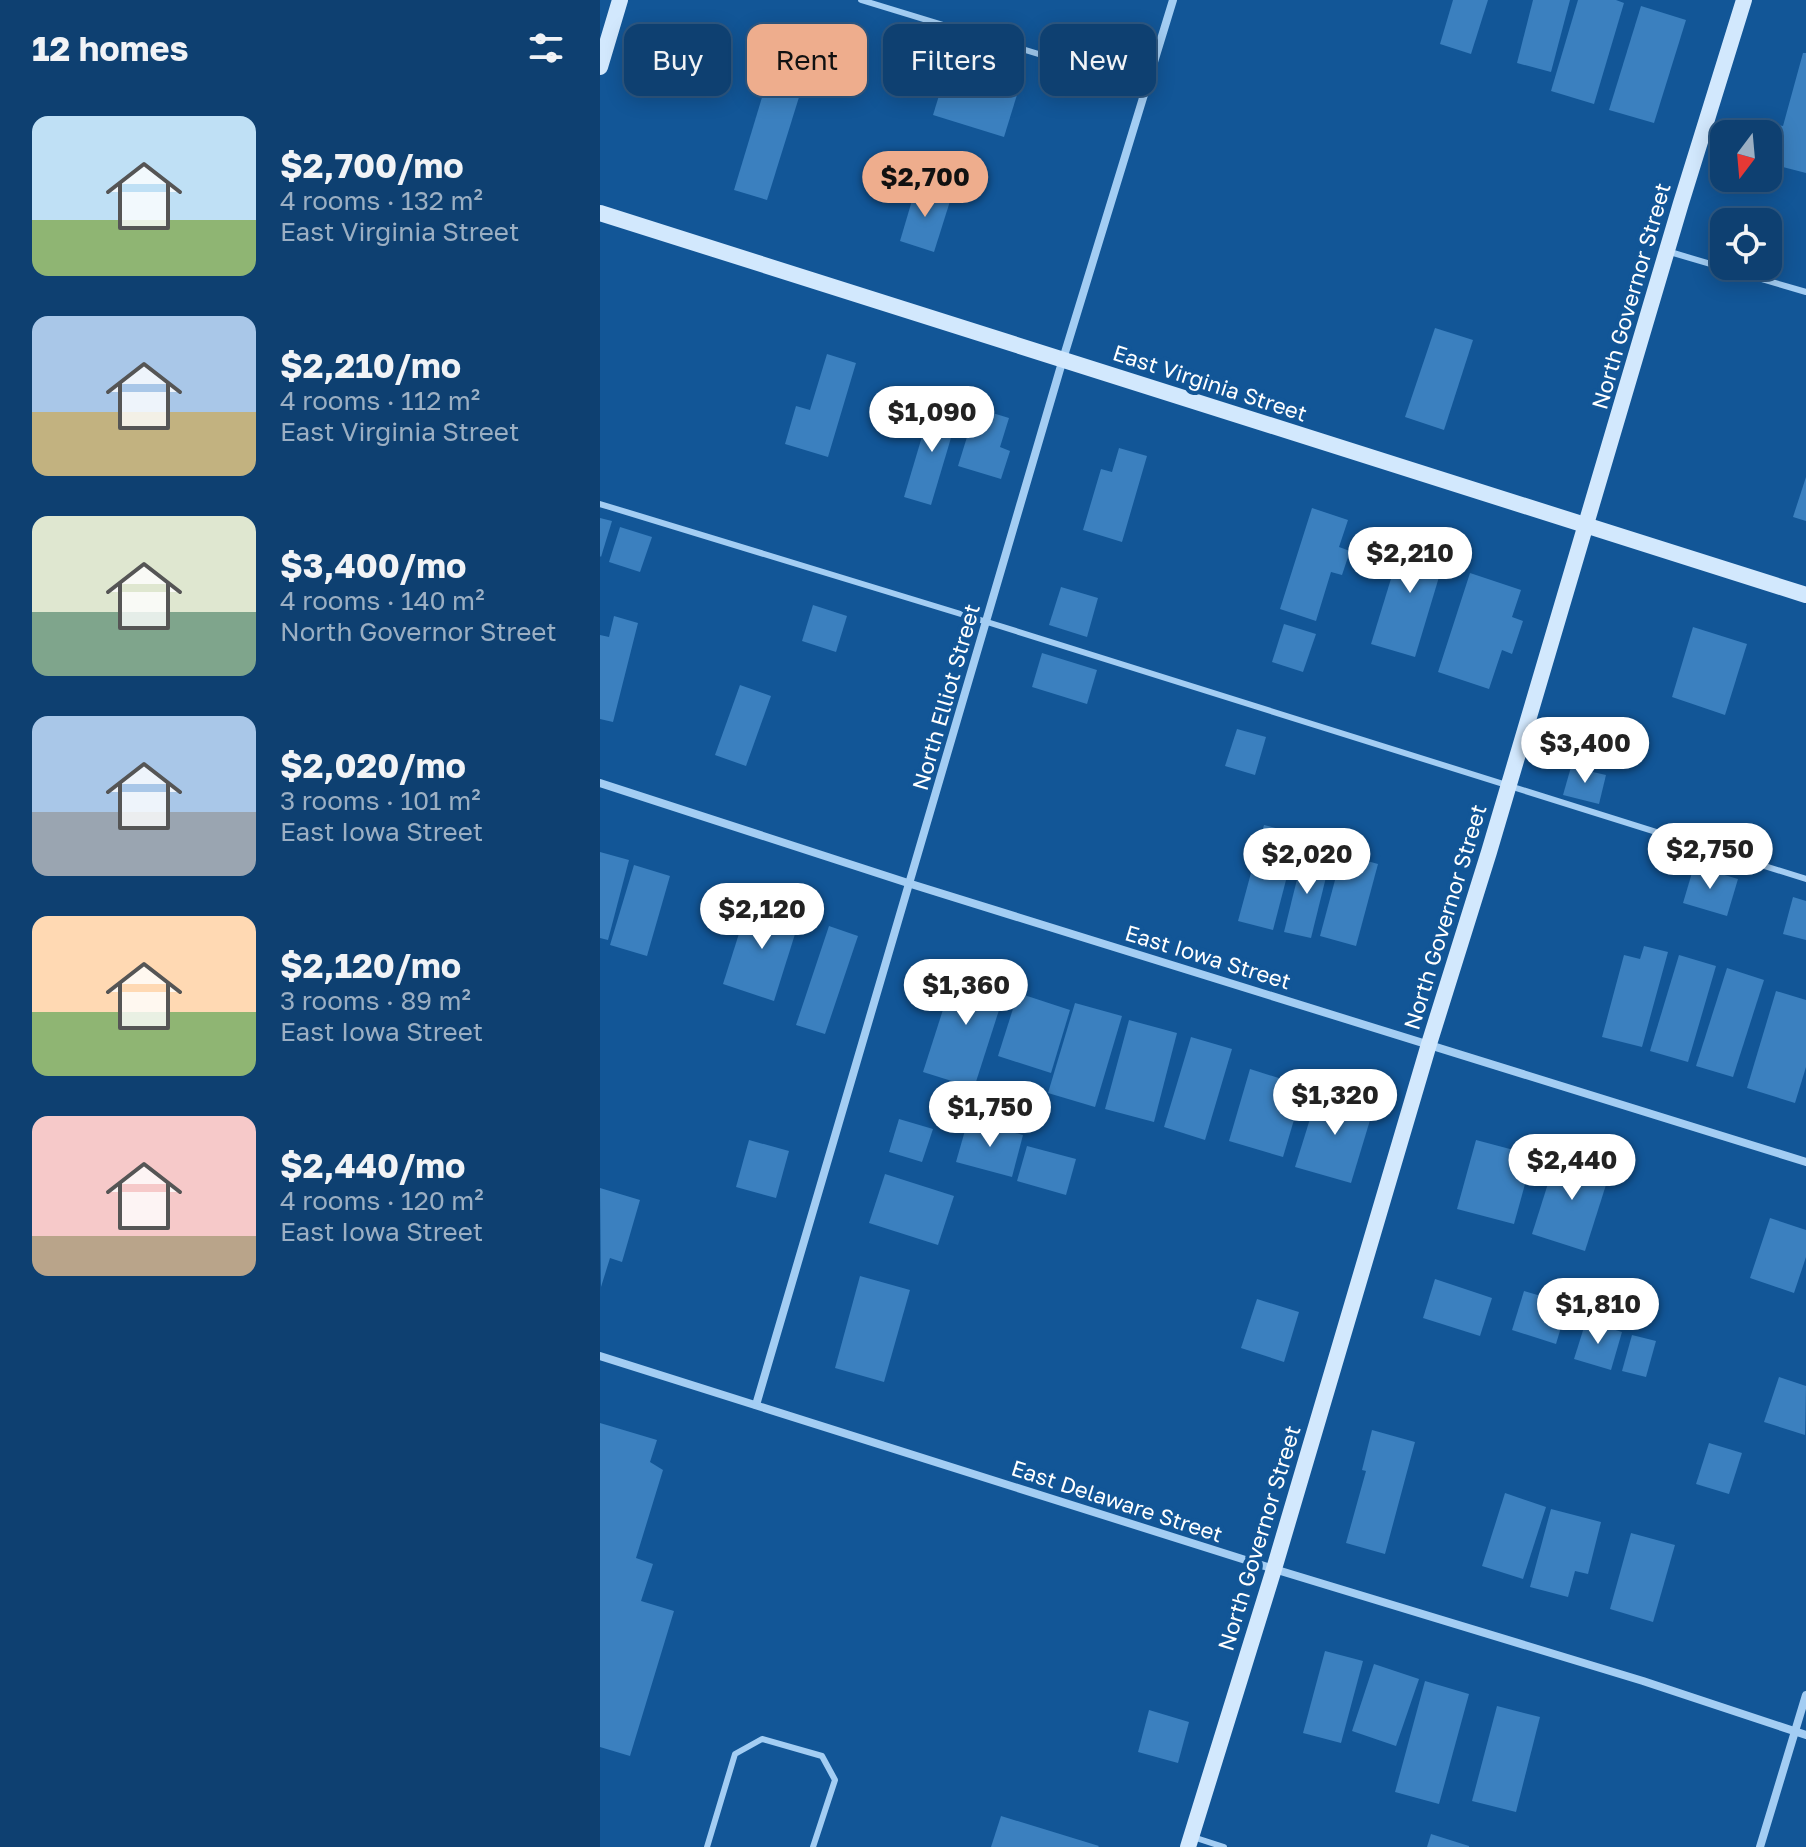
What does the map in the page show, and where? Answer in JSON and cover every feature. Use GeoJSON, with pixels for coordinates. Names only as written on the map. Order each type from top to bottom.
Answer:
{"type":"FeatureCollection","features":[{"type":"Feature","properties":{"kind":"main road"},"geometry":{"type":"LineString","coordinates":[[600,67],[620,0]]}},
{"type":"Feature","properties":{"kind":"main road","name":"North Governor Street"},"geometry":{"type":"LineString","coordinates":[[1189,1842],[1274,1569],[1666,251],[1744,0]]}},
{"type":"Feature","properties":{"kind":"main road","name":"East Virginia Street"},"geometry":{"type":"LineString","coordinates":[[600,213],[1806,595]]}},
{"type":"Feature","properties":{"kind":"street","name":"North Elliot Street"},"geometry":{"type":"LineString","coordinates":[[1156,56],[1173,0]]}},
{"type":"Feature","properties":{"kind":"street","name":"North Elliot Street"},"geometry":{"type":"LineString","coordinates":[[756,1405],[1063,359],[1144,96]]}},
{"type":"Feature","properties":{"kind":"street","name":"East Iowa Street"},"geometry":{"type":"LineString","coordinates":[[600,783],[911,884],[1806,1162]]}},
{"type":"Feature","properties":{"kind":"street","name":"East Delaware Street"},"geometry":{"type":"LineString","coordinates":[[600,1356],[1274,1569],[1643,1681],[1806,1735]]}},
{"type":"Feature","properties":{"kind":"street"},"geometry":{"type":"LineString","coordinates":[[1760,1847],[1806,1695]]}},
{"type":"Feature","properties":{"kind":"lane"},"geometry":{"type":"LineString","coordinates":[[861,0],[1040,54]]}},
{"type":"Feature","properties":{"kind":"lane"},"geometry":{"type":"LineString","coordinates":[[1666,251],[1806,292]]}},
{"type":"Feature","properties":{"kind":"lane"},"geometry":{"type":"LineString","coordinates":[[600,504],[1806,879]]}},
{"type":"Feature","properties":{"kind":"lane"},"geometry":{"type":"LineString","coordinates":[[707,1847],[735,1754],[762,1739],[822,1756],[835,1780],[813,1847]]}},
{"type":"Feature","properties":{"kind":"lane"},"geometry":{"type":"LineString","coordinates":[[1189,1842],[1224,1847]]}},
{"type":"Feature","properties":{"kind":"building"},"geometry":{"type":"Polygon","coordinates":[[[1453,0],[1488,0],[1471,54],[1440,44],[1453,0]]]}},
{"type":"Feature","properties":{"kind":"building"},"geometry":{"type":"Polygon","coordinates":[[[1533,0],[1570,0],[1551,72],[1517,63],[1533,0]]]}},
{"type":"Feature","properties":{"kind":"building"},"geometry":{"type":"Polygon","coordinates":[[[1578,0],[1616,0],[1624,3],[1594,104],[1551,91],[1578,0]]]}},
{"type":"Feature","properties":{"kind":"building"},"geometry":{"type":"Polygon","coordinates":[[[1641,6],[1686,20],[1654,123],[1609,110],[1641,6]]]}},
{"type":"Feature","properties":{"kind":"building"},"geometry":{"type":"Polygon","coordinates":[[[1803,53],[1806,53],[1806,173],[1782,167],[1783,126],[1803,53]]]}},
{"type":"Feature","properties":{"kind":"building"},"geometry":{"type":"Polygon","coordinates":[[[762,96],[799,96],[767,200],[734,190],[762,96]]]}},
{"type":"Feature","properties":{"kind":"building"},"geometry":{"type":"Polygon","coordinates":[[[939,96],[1017,96],[1004,137],[933,115],[939,96]]]}},
{"type":"Feature","properties":{"kind":"building"},"geometry":{"type":"Polygon","coordinates":[[[916,187],[951,198],[934,252],[900,241],[916,187]]]}},
{"type":"Feature","properties":{"kind":"building"},"geometry":{"type":"Polygon","coordinates":[[[1435,328],[1473,340],[1444,430],[1405,417],[1435,328]]]}},
{"type":"Feature","properties":{"kind":"building"},"geometry":{"type":"Polygon","coordinates":[[[827,354],[856,363],[828,457],[785,444],[796,406],[810,410],[827,354]]]}},
{"type":"Feature","properties":{"kind":"building"},"geometry":{"type":"Polygon","coordinates":[[[932,403],[959,411],[931,505],[904,497],[932,403]]]}},
{"type":"Feature","properties":{"kind":"building"},"geometry":{"type":"Polygon","coordinates":[[[976,408],[1009,418],[1000,447],[1010,451],[1001,479],[958,466],[976,408]]]}},
{"type":"Feature","properties":{"kind":"building"},"geometry":{"type":"Polygon","coordinates":[[[1119,448],[1147,456],[1122,542],[1083,530],[1101,469],[1112,472],[1119,448]]]}},
{"type":"Feature","properties":{"kind":"building"},"geometry":{"type":"Polygon","coordinates":[[[1806,477],[1806,521],[1793,517],[1806,477]]]}},
{"type":"Feature","properties":{"kind":"building"},"geometry":{"type":"Polygon","coordinates":[[[1312,508],[1348,520],[1339,547],[1350,551],[1342,575],[1331,572],[1316,621],[1280,609],[1312,508]]]}},
{"type":"Feature","properties":{"kind":"building"},"geometry":{"type":"Polygon","coordinates":[[[600,518],[612,521],[601,557],[600,556],[600,518]]]}},
{"type":"Feature","properties":{"kind":"building"},"geometry":{"type":"Polygon","coordinates":[[[620,527],[652,537],[640,572],[609,562],[620,527]]]}},
{"type":"Feature","properties":{"kind":"building"},"geometry":{"type":"Polygon","coordinates":[[[1405,533],[1448,547],[1415,657],[1371,644],[1405,533]]]}},
{"type":"Feature","properties":{"kind":"building"},"geometry":{"type":"Polygon","coordinates":[[[1470,573],[1521,590],[1512,617],[1523,621],[1512,654],[1502,650],[1489,689],[1438,672],[1470,573]]]}},
{"type":"Feature","properties":{"kind":"building"},"geometry":{"type":"Polygon","coordinates":[[[1061,587],[1098,598],[1087,637],[1049,625],[1061,587]]]}},
{"type":"Feature","properties":{"kind":"building"},"geometry":{"type":"Polygon","coordinates":[[[813,605],[847,616],[836,652],[802,641],[813,605]]]}},
{"type":"Feature","properties":{"kind":"building"},"geometry":{"type":"Polygon","coordinates":[[[614,616],[638,623],[613,722],[600,719],[600,635],[609,637],[614,616]]]}},
{"type":"Feature","properties":{"kind":"building"},"geometry":{"type":"Polygon","coordinates":[[[1284,624],[1316,634],[1303,672],[1272,662],[1284,624]]]}},
{"type":"Feature","properties":{"kind":"building"},"geometry":{"type":"Polygon","coordinates":[[[1693,627],[1747,644],[1725,715],[1672,697],[1693,627]]]}},
{"type":"Feature","properties":{"kind":"building"},"geometry":{"type":"Polygon","coordinates":[[[1042,653],[1097,670],[1087,704],[1032,687],[1042,653]]]}},
{"type":"Feature","properties":{"kind":"building"},"geometry":{"type":"Polygon","coordinates":[[[740,685],[771,696],[746,766],[715,755],[740,685]]]}},
{"type":"Feature","properties":{"kind":"building"},"geometry":{"type":"Polygon","coordinates":[[[1237,729],[1266,737],[1255,775],[1225,766],[1237,729]]]}},
{"type":"Feature","properties":{"kind":"building"},"geometry":{"type":"Polygon","coordinates":[[[1571,767],[1606,775],[1599,804],[1563,795],[1571,767]]]}},
{"type":"Feature","properties":{"kind":"building"},"geometry":{"type":"Polygon","coordinates":[[[1264,825],[1298,834],[1273,930],[1238,921],[1264,825]]]}},
{"type":"Feature","properties":{"kind":"building"},"geometry":{"type":"Polygon","coordinates":[[[600,852],[629,860],[608,940],[600,938],[600,852]]]}},
{"type":"Feature","properties":{"kind":"building"},"geometry":{"type":"Polygon","coordinates":[[[1342,854],[1378,864],[1356,946],[1320,936],[1342,854]]]}},
{"type":"Feature","properties":{"kind":"building"},"geometry":{"type":"Polygon","coordinates":[[[1303,855],[1330,861],[1311,938],[1284,932],[1303,855]]]}},
{"type":"Feature","properties":{"kind":"building"},"geometry":{"type":"Polygon","coordinates":[[[634,865],[670,876],[647,956],[610,945],[634,865]]]}},
{"type":"Feature","properties":{"kind":"building"},"geometry":{"type":"Polygon","coordinates":[[[1694,866],[1738,879],[1727,916],[1683,903],[1694,866]]]}},
{"type":"Feature","properties":{"kind":"building"},"geometry":{"type":"Polygon","coordinates":[[[1793,897],[1806,901],[1806,940],[1783,934],[1793,897]]]}},
{"type":"Feature","properties":{"kind":"building"},"geometry":{"type":"Polygon","coordinates":[[[749,902],[800,918],[774,1001],[723,984],[749,902]]]}},
{"type":"Feature","properties":{"kind":"building"},"geometry":{"type":"Polygon","coordinates":[[[829,926],[858,936],[825,1034],[796,1025],[829,926]]]}},
{"type":"Feature","properties":{"kind":"building"},"geometry":{"type":"Polygon","coordinates":[[[1644,946],[1668,952],[1642,1047],[1602,1037],[1624,955],[1640,959],[1644,946]]]}},
{"type":"Feature","properties":{"kind":"building"},"geometry":{"type":"Polygon","coordinates":[[[1679,955],[1716,966],[1688,1062],[1650,1051],[1679,955]]]}},
{"type":"Feature","properties":{"kind":"building"},"geometry":{"type":"Polygon","coordinates":[[[957,966],[1008,982],[974,1088],[923,1072],[957,966]]]}},
{"type":"Feature","properties":{"kind":"building"},"geometry":{"type":"Polygon","coordinates":[[[1727,968],[1764,980],[1733,1077],[1696,1066],[1727,968]]]}},
{"type":"Feature","properties":{"kind":"building"},"geometry":{"type":"Polygon","coordinates":[[[1776,991],[1806,1000],[1806,1067],[1795,1103],[1747,1088],[1776,991]]]}},
{"type":"Feature","properties":{"kind":"building"},"geometry":{"type":"Polygon","coordinates":[[[1018,993],[1070,1010],[1051,1073],[998,1056],[1018,993]]]}},
{"type":"Feature","properties":{"kind":"building"},"geometry":{"type":"Polygon","coordinates":[[[1075,1003],[1122,1016],[1095,1107],[1048,1093],[1075,1003]]]}},
{"type":"Feature","properties":{"kind":"building"},"geometry":{"type":"Polygon","coordinates":[[[1129,1020],[1177,1033],[1154,1122],[1105,1109],[1129,1020]]]}},
{"type":"Feature","properties":{"kind":"building"},"geometry":{"type":"Polygon","coordinates":[[[1191,1037],[1232,1049],[1205,1140],[1164,1127],[1191,1037]]]}},
{"type":"Feature","properties":{"kind":"building"},"geometry":{"type":"Polygon","coordinates":[[[1250,1069],[1304,1086],[1283,1157],[1229,1141],[1250,1069]]]}},
{"type":"Feature","properties":{"kind":"building"},"geometry":{"type":"Polygon","coordinates":[[[1319,1090],[1374,1107],[1351,1183],[1295,1167],[1319,1090]]]}},
{"type":"Feature","properties":{"kind":"building"},"geometry":{"type":"Polygon","coordinates":[[[899,1119],[933,1129],[922,1162],[889,1152],[899,1119]]]}},
{"type":"Feature","properties":{"kind":"building"},"geometry":{"type":"Polygon","coordinates":[[[968,1120],[1023,1135],[1012,1177],[956,1162],[968,1120]]]}},
{"type":"Feature","properties":{"kind":"building"},"geometry":{"type":"Polygon","coordinates":[[[749,1140],[789,1151],[776,1198],[736,1187],[749,1140]]]}},
{"type":"Feature","properties":{"kind":"building"},"geometry":{"type":"Polygon","coordinates":[[[1476,1140],[1533,1155],[1514,1224],[1457,1209],[1476,1140]]]}},
{"type":"Feature","properties":{"kind":"building"},"geometry":{"type":"Polygon","coordinates":[[[1027,1146],[1076,1159],[1066,1195],[1017,1181],[1027,1146]]]}},
{"type":"Feature","properties":{"kind":"building"},"geometry":{"type":"Polygon","coordinates":[[[1558,1152],[1611,1169],[1585,1251],[1532,1234],[1558,1152]]]}},
{"type":"Feature","properties":{"kind":"building"},"geometry":{"type":"Polygon","coordinates":[[[885,1174],[954,1196],[938,1245],[869,1223],[885,1174]]]}},
{"type":"Feature","properties":{"kind":"building"},"geometry":{"type":"Polygon","coordinates":[[[600,1188],[640,1200],[622,1262],[610,1258],[601,1287],[600,1188]]]}},
{"type":"Feature","properties":{"kind":"building"},"geometry":{"type":"Polygon","coordinates":[[[1770,1218],[1806,1230],[1806,1257],[1794,1293],[1750,1278],[1770,1218]]]}},
{"type":"Feature","properties":{"kind":"building"},"geometry":{"type":"Polygon","coordinates":[[[860,1276],[910,1290],[884,1382],[835,1368],[860,1276]]]}},
{"type":"Feature","properties":{"kind":"building"},"geometry":{"type":"Polygon","coordinates":[[[1435,1279],[1492,1298],[1480,1336],[1423,1318],[1435,1279]]]}},
{"type":"Feature","properties":{"kind":"building"},"geometry":{"type":"Polygon","coordinates":[[[1524,1291],[1568,1304],[1556,1344],[1512,1330],[1524,1291]]]}},
{"type":"Feature","properties":{"kind":"building"},"geometry":{"type":"Polygon","coordinates":[[[1257,1299],[1299,1312],[1284,1362],[1241,1348],[1257,1299]]]}},
{"type":"Feature","properties":{"kind":"building"},"geometry":{"type":"Polygon","coordinates":[[[1586,1321],[1622,1332],[1611,1370],[1574,1359],[1586,1321]]]}},
{"type":"Feature","properties":{"kind":"building"},"geometry":{"type":"Polygon","coordinates":[[[1632,1335],[1656,1341],[1646,1377],[1622,1371],[1632,1335]]]}},
{"type":"Feature","properties":{"kind":"building"},"geometry":{"type":"Polygon","coordinates":[[[1779,1377],[1806,1386],[1805,1435],[1764,1422],[1779,1377]]]}},
{"type":"Feature","properties":{"kind":"building"},"geometry":{"type":"Polygon","coordinates":[[[600,1423],[657,1440],[650,1462],[663,1470],[636,1558],[653,1564],[641,1601],[674,1611],[630,1756],[600,1747],[600,1423]]]}},
{"type":"Feature","properties":{"kind":"building"},"geometry":{"type":"Polygon","coordinates":[[[1372,1430],[1415,1442],[1385,1554],[1346,1543],[1366,1471],[1362,1470],[1372,1430]]]}},
{"type":"Feature","properties":{"kind":"building"},"geometry":{"type":"Polygon","coordinates":[[[1709,1443],[1742,1453],[1729,1494],[1696,1484],[1709,1443]]]}},
{"type":"Feature","properties":{"kind":"building"},"geometry":{"type":"Polygon","coordinates":[[[1505,1493],[1546,1507],[1523,1579],[1482,1566],[1505,1493]]]}},
{"type":"Feature","properties":{"kind":"building"},"geometry":{"type":"Polygon","coordinates":[[[1551,1509],[1601,1522],[1588,1574],[1575,1571],[1568,1597],[1530,1587],[1551,1509]]]}},
{"type":"Feature","properties":{"kind":"building"},"geometry":{"type":"Polygon","coordinates":[[[1631,1533],[1675,1545],[1653,1622],[1610,1609],[1631,1533]]]}},
{"type":"Feature","properties":{"kind":"building"},"geometry":{"type":"Polygon","coordinates":[[[1325,1651],[1363,1661],[1341,1743],[1303,1733],[1325,1651]]]}},
{"type":"Feature","properties":{"kind":"building"},"geometry":{"type":"Polygon","coordinates":[[[1374,1664],[1419,1679],[1396,1746],[1352,1731],[1374,1664]]]}},
{"type":"Feature","properties":{"kind":"building"},"geometry":{"type":"Polygon","coordinates":[[[1425,1681],[1469,1694],[1439,1804],[1395,1792],[1425,1681]]]}},
{"type":"Feature","properties":{"kind":"building"},"geometry":{"type":"Polygon","coordinates":[[[1497,1706],[1540,1717],[1516,1812],[1472,1801],[1497,1706]]]}},
{"type":"Feature","properties":{"kind":"building"},"geometry":{"type":"Polygon","coordinates":[[[1149,1710],[1189,1722],[1178,1763],[1138,1752],[1149,1710]]]}},
{"type":"Feature","properties":{"kind":"building"},"geometry":{"type":"Polygon","coordinates":[[[1001,1816],[1099,1846],[991,1847],[1001,1816]]]}},
{"type":"Feature","properties":{"kind":"building"},"geometry":{"type":"Polygon","coordinates":[[[1431,1834],[1469,1846],[1469,1847],[1427,1847],[1431,1834]]]}}]}
